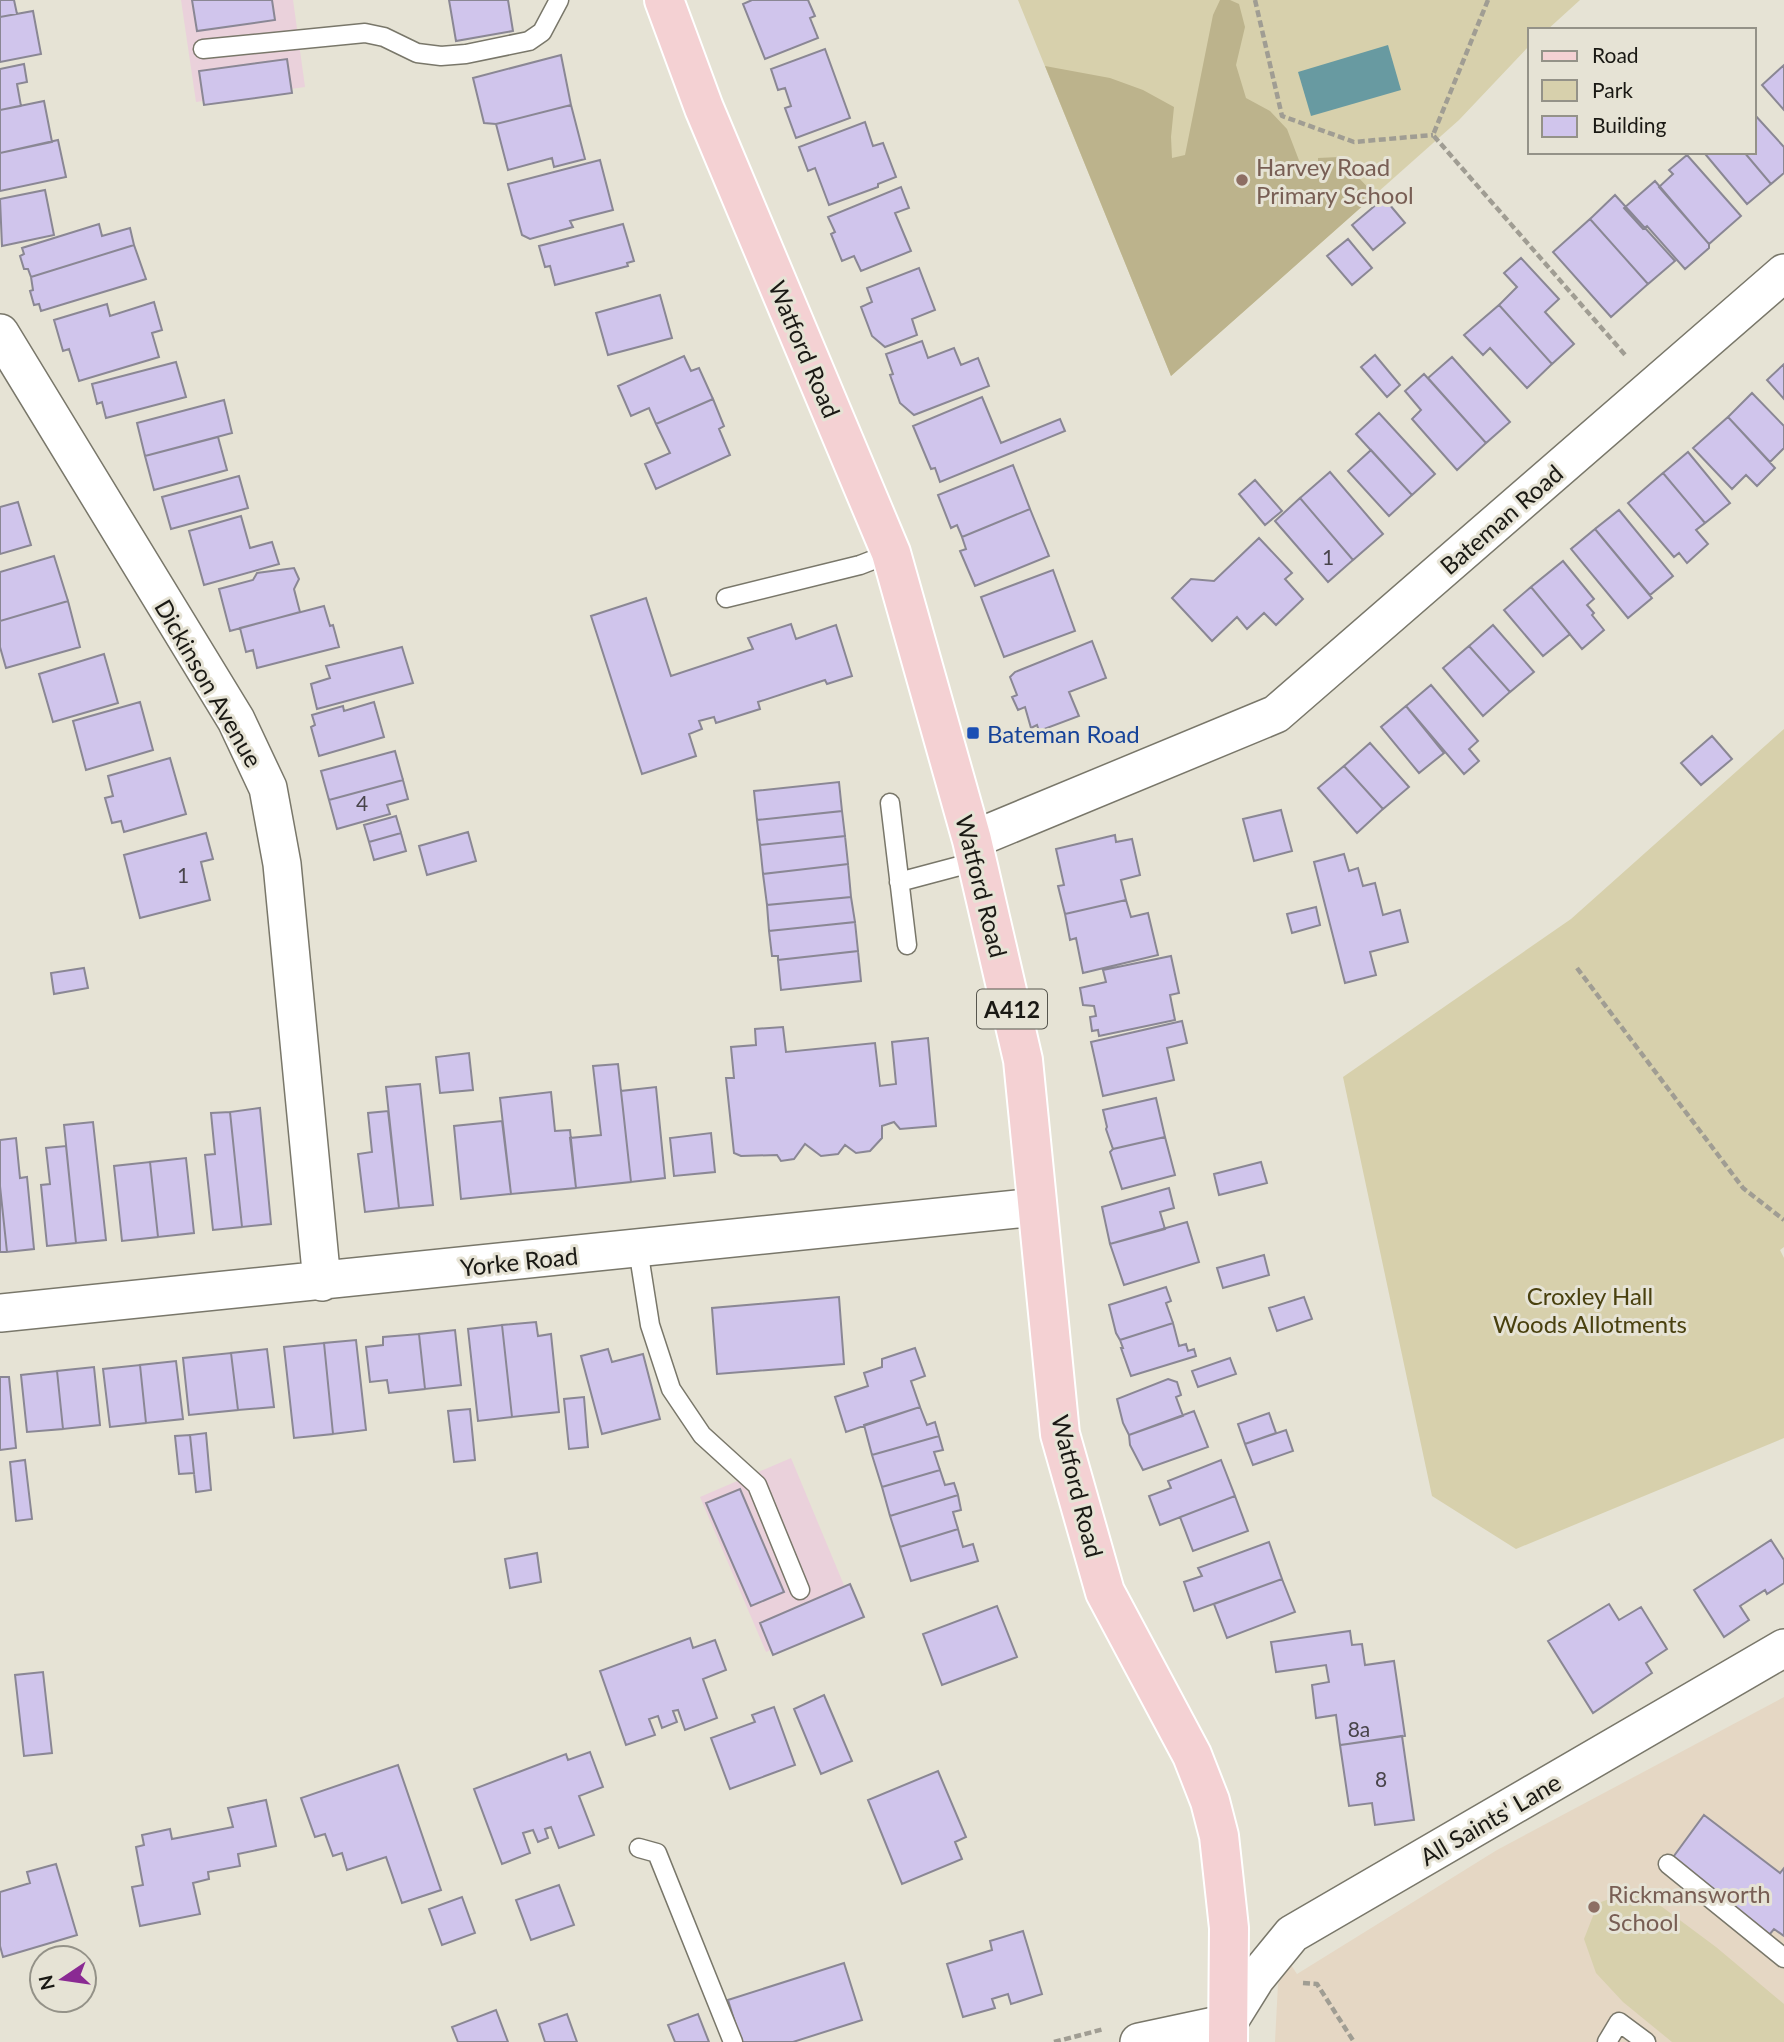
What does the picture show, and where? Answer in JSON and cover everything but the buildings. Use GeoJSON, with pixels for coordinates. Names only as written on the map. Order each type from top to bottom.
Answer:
{"type":"FeatureCollection","features":[{"type":"Feature","properties":{"kind":"main road","name":"Watford Road"},"geometry":{"type":"LineString","coordinates":[[664,0],[704,108],[891,553],[975,850],[1023,1060],[1060,1434],[1105,1592],[1192,1755],[1210,1801],[1219,1836],[1229,1928],[1228,2033]]}},
{"type":"Feature","properties":{"kind":"street","name":"Bateman Road"},"geometry":{"type":"LineString","coordinates":[[975,850],[1276,715],[1784,273]]}},
{"type":"Feature","properties":{"kind":"street","name":"Dickinson Avenue"},"geometry":{"type":"LineString","coordinates":[[0,333],[236,720],[268,788],[282,864],[322,1282]]}},
{"type":"Feature","properties":{"kind":"street","name":"Yorke Road"},"geometry":{"type":"LineString","coordinates":[[0,1313],[1037,1207]]}},
{"type":"Feature","properties":{"kind":"street","name":"All Saints' Lane"},"geometry":{"type":"LineString","coordinates":[[1228,2033],[1256,1978],[1292,1934],[1784,1648]]}},
{"type":"Feature","properties":{"kind":"street"},"geometry":{"type":"LineString","coordinates":[[1139,2042],[1228,2033]]}},
{"type":"Feature","properties":{"kind":"lane"},"geometry":{"type":"LineString","coordinates":[[203,48],[365,33],[384,37],[417,53],[441,57],[466,54],[529,41],[542,33],[559,0]]}},
{"type":"Feature","properties":{"kind":"lane"},"geometry":{"type":"LineString","coordinates":[[726,598],[860,565],[891,553]]}},
{"type":"Feature","properties":{"kind":"lane"},"geometry":{"type":"LineString","coordinates":[[890,803],[907,945]]}},
{"type":"Feature","properties":{"kind":"lane"},"geometry":{"type":"LineString","coordinates":[[900,882],[975,850]]}},
{"type":"Feature","properties":{"kind":"lane"},"geometry":{"type":"LineString","coordinates":[[638,1249],[650,1325],[671,1389],[702,1436],[757,1485],[800,1590]]}},
{"type":"Feature","properties":{"kind":"lane"},"geometry":{"type":"LineString","coordinates":[[639,1848],[657,1853],[733,2042]]}},
{"type":"Feature","properties":{"kind":"lane"},"geometry":{"type":"LineString","coordinates":[[1668,1864],[1784,1958]]}},
{"type":"Feature","properties":{"kind":"lane"},"geometry":{"type":"LineString","coordinates":[[1607,2042],[1619,2022],[1646,2042]]}},
{"type":"Feature","properties":{"kind":"path"},"geometry":{"type":"LineString","coordinates":[[1255,0],[1282,116],[1354,142],[1433,135]]}},
{"type":"Feature","properties":{"kind":"path"},"geometry":{"type":"LineString","coordinates":[[1433,135],[1488,0]]}},
{"type":"Feature","properties":{"kind":"path"},"geometry":{"type":"LineString","coordinates":[[1433,135],[1653,387]]}},
{"type":"Feature","properties":{"kind":"path"},"geometry":{"type":"LineString","coordinates":[[1577,968],[1743,1188],[1784,1220]]}},
{"type":"Feature","properties":{"kind":"path"},"geometry":{"type":"LineString","coordinates":[[1256,1978],[1317,1984],[1354,2042]]}},
{"type":"Feature","properties":{"kind":"shaded area"},"geometry":{"type":"Polygon","coordinates":[[[181,0],[293,0],[305,87],[196,102],[181,0]]]}},
{"type":"Feature","properties":{"kind":"shaded area"},"geometry":{"type":"Polygon","coordinates":[[[1220,0],[1239,4],[1245,27],[1236,65],[1246,98],[1270,111],[1287,129],[1305,176],[1318,178],[1318,158],[1339,157],[1375,195],[1171,376],[1045,66],[1110,78],[1143,90],[1174,107],[1172,158],[1185,155],[1213,15],[1220,0]]]}},
{"type":"Feature","properties":{"kind":"shaded area"},"geometry":{"type":"Polygon","coordinates":[[[791,1458],[856,1614],[766,1652],[700,1497],[791,1458]]]}},
{"type":"Feature","properties":{"kind":"shaded area","name":"Rickmansworth School"},"geometry":{"type":"Polygon","coordinates":[[[1784,1697],[1784,2042],[1275,2042],[1278,1984],[1288,1967],[1291,1965],[1297,1974],[1497,1850],[1784,1697]]]}},
{"type":"Feature","properties":{"kind":"green space","name":"Harvey Road Primary School"},"geometry":{"type":"Polygon","coordinates":[[[1018,0],[1580,0],[1549,28],[1528,28],[1528,47],[1459,120],[1171,376],[1018,0]]]}},
{"type":"Feature","properties":{"kind":"green space","name":"Croxley Hall Woods Allotments"},"geometry":{"type":"Polygon","coordinates":[[[1784,729],[1784,1247],[1780,1250],[1784,1258],[1784,1438],[1516,1549],[1432,1496],[1343,1077],[1571,919],[1784,729]]]}},
{"type":"Feature","properties":{"kind":"green space"},"geometry":{"type":"Polygon","coordinates":[[[1638,1889],[1716,1947],[1784,2004],[1784,2042],[1672,2042],[1623,2002],[1596,1973],[1584,1939],[1598,1903],[1638,1889]]]}},
{"type":"Feature","properties":{"kind":"water"},"geometry":{"type":"Polygon","coordinates":[[[1388,45],[1401,90],[1311,116],[1298,72],[1388,45]]]}},
{"type":"Feature","properties":{"kind":"place","name":"Harvey Road Primary School"},"geometry":{"type":"Point","coordinates":[1242,180]}},
{"type":"Feature","properties":{"kind":"place","name":"Bateman Road"},"geometry":{"type":"Point","coordinates":[973,733]}},
{"type":"Feature","properties":{"kind":"place","name":"Rickmansworth School"},"geometry":{"type":"Point","coordinates":[1594,1907]}}]}
